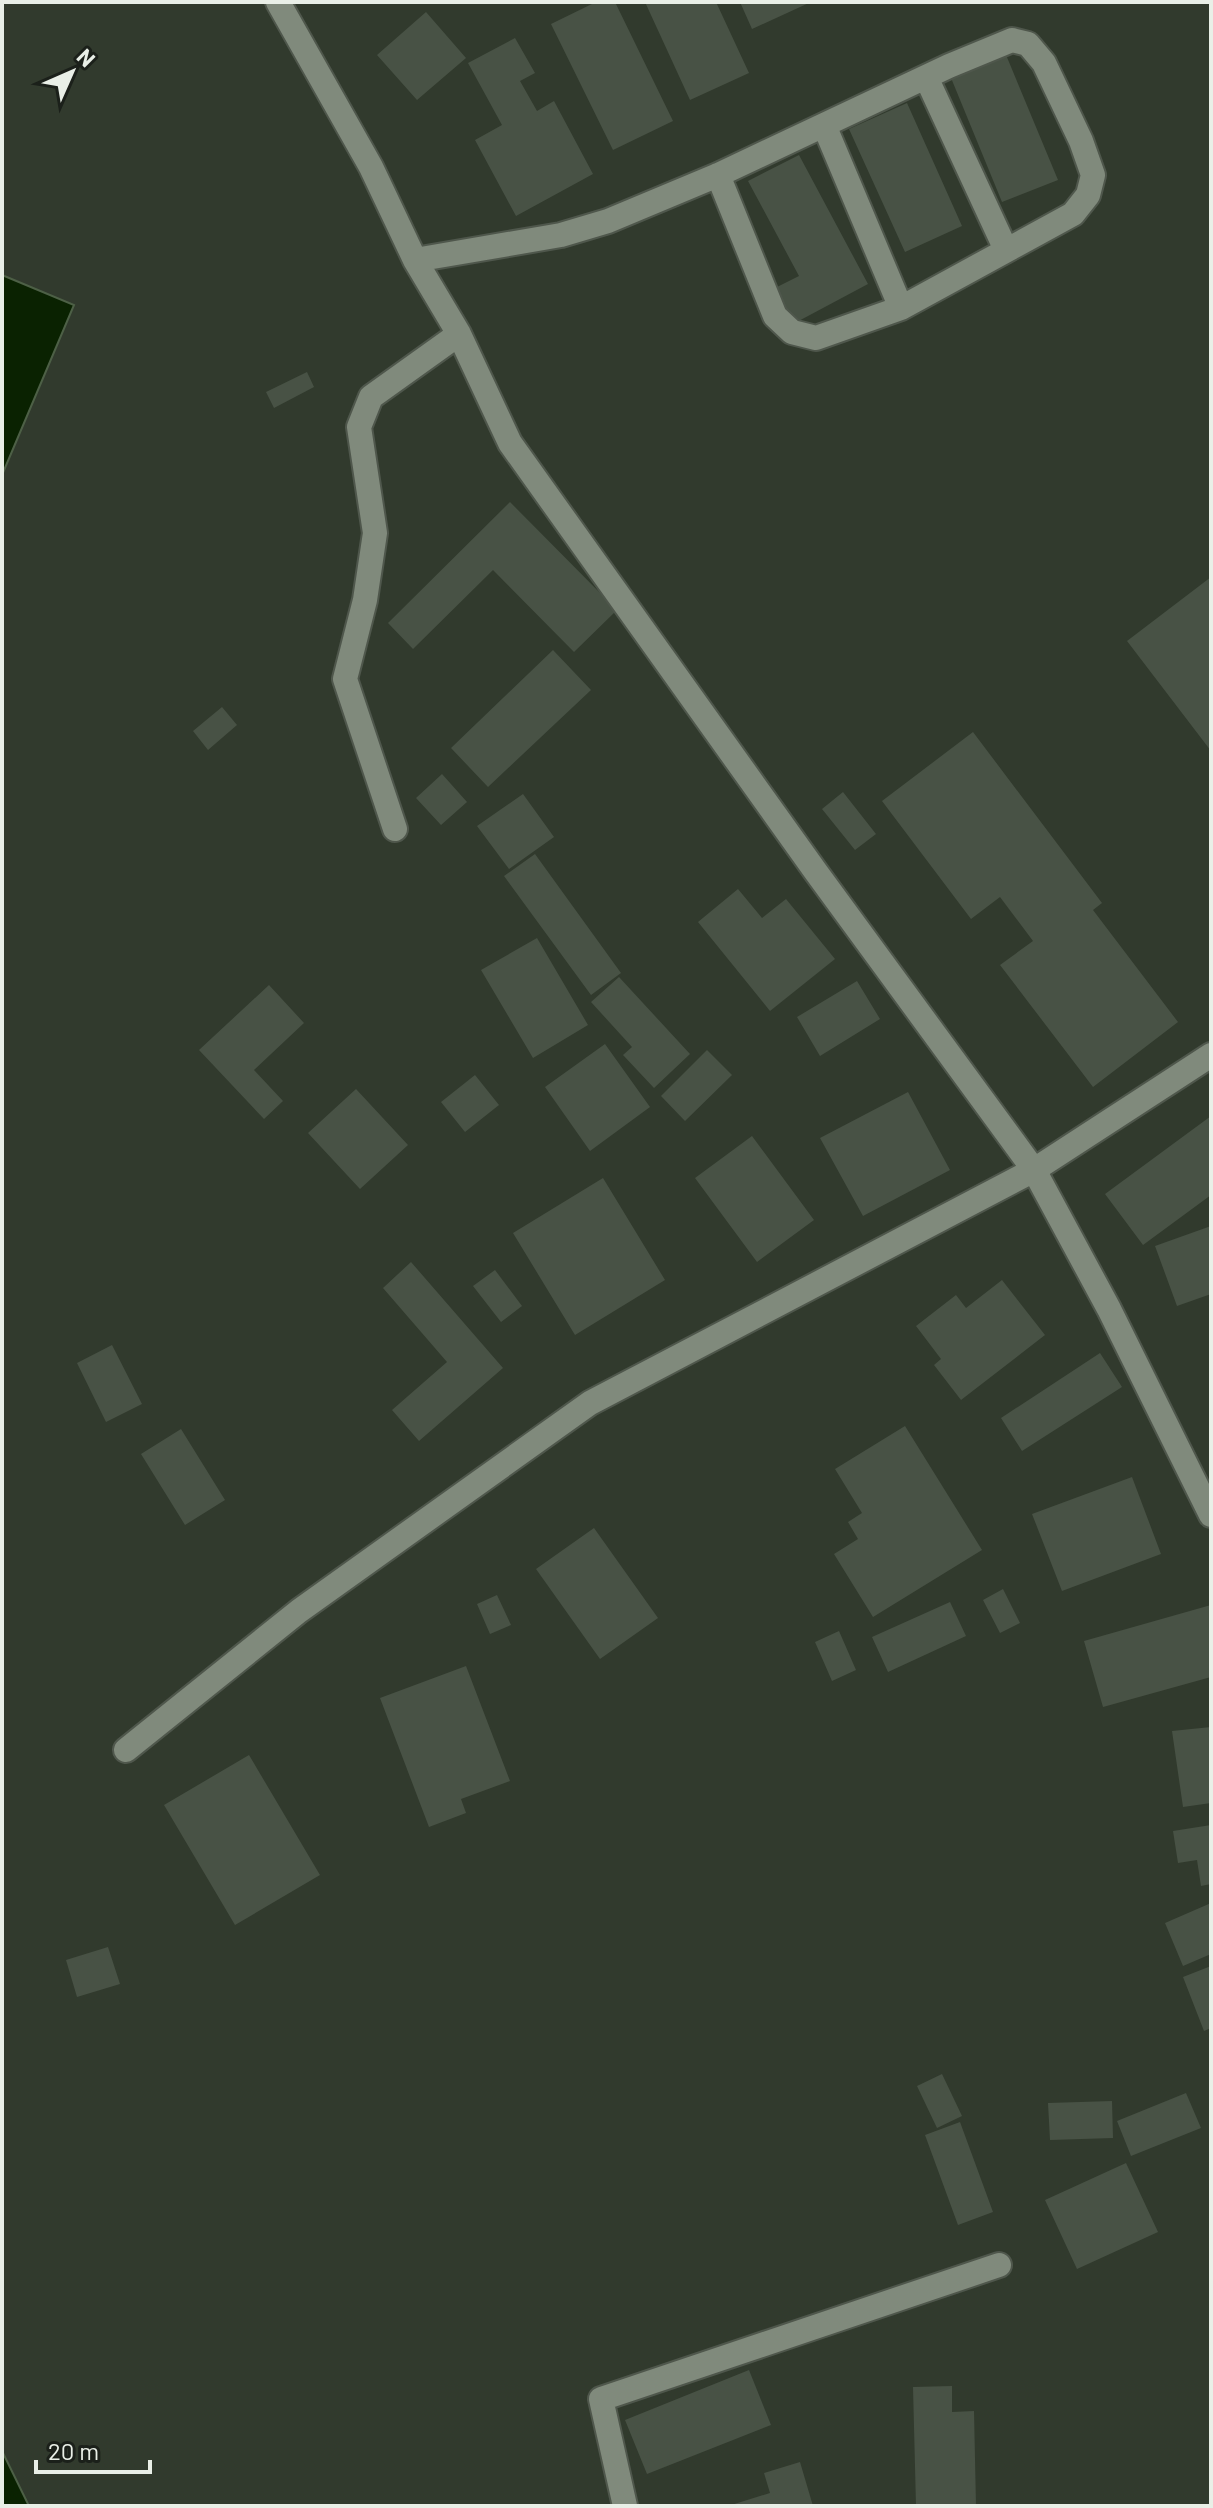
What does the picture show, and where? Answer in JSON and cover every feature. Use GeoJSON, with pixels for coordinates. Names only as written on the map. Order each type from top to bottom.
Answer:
{"type":"FeatureCollection","features":[{"type":"Feature","properties":{"kind":"street"},"geometry":{"type":"LineString","coordinates":[[278,2],[371,167],[415,260],[459,334],[510,443],[816,872],[1034,1170],[1109,1309],[1211,1515]]}},
{"type":"Feature","properties":{"kind":"street"},"geometry":{"type":"LineString","coordinates":[[415,260],[561,235],[608,221],[718,175],[1012,40],[1028,44],[1044,63],[1093,175],[1088,195],[1073,214],[901,308],[816,338],[792,332],[775,316],[718,175]]}},
{"type":"Feature","properties":{"kind":"street"},"geometry":{"type":"LineString","coordinates":[[926,77],[1006,250]]}},
{"type":"Feature","properties":{"kind":"street"},"geometry":{"type":"LineString","coordinates":[[824,125],[901,308]]}},
{"type":"Feature","properties":{"kind":"street"},"geometry":{"type":"LineString","coordinates":[[395,829],[345,679],[365,600],[375,533],[359,427],[371,397],[459,334]]}},
{"type":"Feature","properties":{"kind":"street"},"geometry":{"type":"LineString","coordinates":[[126,1750],[299,1611],[590,1403],[1034,1170],[1211,1055]]}},
{"type":"Feature","properties":{"kind":"street"},"geometry":{"type":"LineString","coordinates":[[625,2506],[601,2399],[999,2265]]}},
{"type":"Feature","properties":{"kind":"shaded area"},"geometry":{"type":"Polygon","coordinates":[[[2,275],[74,305],[2,475],[2,275]]]}},
{"type":"Feature","properties":{"kind":"shaded area"},"geometry":{"type":"Polygon","coordinates":[[[2,2451],[29,2506],[2,2506],[2,2451]]]}},
{"type":"Feature","properties":{"kind":"building"},"geometry":{"type":"Polygon","coordinates":[[[596,2],[615,2],[673,121],[613,150],[551,24],[596,2]]]}},
{"type":"Feature","properties":{"kind":"building"},"geometry":{"type":"Polygon","coordinates":[[[645,2],[716,2],[749,73],[690,100],[645,2]]]}},
{"type":"Feature","properties":{"kind":"building"},"geometry":{"type":"Polygon","coordinates":[[[740,2],[811,2],[752,29],[740,2]]]}},
{"type":"Feature","properties":{"kind":"building"},"geometry":{"type":"Polygon","coordinates":[[[426,12],[466,58],[417,100],[377,55],[426,12]]]}},
{"type":"Feature","properties":{"kind":"building"},"geometry":{"type":"Polygon","coordinates":[[[515,38],[535,73],[520,81],[537,111],[554,101],[593,174],[516,216],[475,140],[502,125],[468,63],[515,38]]]}},
{"type":"Feature","properties":{"kind":"building"},"geometry":{"type":"Polygon","coordinates":[[[1004,50],[1058,180],[1002,202],[949,73],[1004,50]]]}},
{"type":"Feature","properties":{"kind":"building"},"geometry":{"type":"Polygon","coordinates":[[[907,103],[962,226],[905,252],[849,129],[907,103]]]}},
{"type":"Feature","properties":{"kind":"building"},"geometry":{"type":"Polygon","coordinates":[[[799,155],[868,284],[793,324],[775,288],[799,276],[748,181],[799,155]]]}},
{"type":"Feature","properties":{"kind":"building"},"geometry":{"type":"Polygon","coordinates":[[[307,372],[314,387],[274,408],[266,392],[307,372]]]}},
{"type":"Feature","properties":{"kind":"building"},"geometry":{"type":"Polygon","coordinates":[[[510,502],[617,610],[574,652],[493,570],[413,649],[388,623],[510,502]]]}},
{"type":"Feature","properties":{"kind":"building"},"geometry":{"type":"Polygon","coordinates":[[[1211,577],[1211,751],[1127,641],[1211,577]]]}},
{"type":"Feature","properties":{"kind":"building"},"geometry":{"type":"Polygon","coordinates":[[[553,650],[591,690],[488,787],[451,748],[553,650]]]}},
{"type":"Feature","properties":{"kind":"building"},"geometry":{"type":"Polygon","coordinates":[[[222,707],[237,725],[208,750],[193,731],[222,707]]]}},
{"type":"Feature","properties":{"kind":"building"},"geometry":{"type":"Polygon","coordinates":[[[973,732],[1102,903],[1093,910],[1178,1022],[1093,1087],[1000,965],[1033,941],[1000,897],[971,919],[882,801],[973,732]]]}},
{"type":"Feature","properties":{"kind":"building"},"geometry":{"type":"Polygon","coordinates":[[[442,774],[467,802],[441,825],[416,798],[442,774]]]}},
{"type":"Feature","properties":{"kind":"building"},"geometry":{"type":"Polygon","coordinates":[[[843,792],[876,834],[855,850],[822,809],[843,792]]]}},
{"type":"Feature","properties":{"kind":"building"},"geometry":{"type":"Polygon","coordinates":[[[523,794],[554,837],[509,869],[477,826],[523,794]]]}},
{"type":"Feature","properties":{"kind":"building"},"geometry":{"type":"Polygon","coordinates":[[[535,854],[621,973],[591,995],[504,876],[535,854]]]}},
{"type":"Feature","properties":{"kind":"building"},"geometry":{"type":"Polygon","coordinates":[[[738,889],[762,918],[786,899],[835,959],[770,1011],[698,922],[738,889]]]}},
{"type":"Feature","properties":{"kind":"building"},"geometry":{"type":"Polygon","coordinates":[[[537,938],[588,1025],[533,1058],[481,970],[537,938]]]}},
{"type":"Feature","properties":{"kind":"building"},"geometry":{"type":"Polygon","coordinates":[[[619,977],[690,1054],[654,1088],[623,1055],[632,1047],[591,1002],[619,977]]]}},
{"type":"Feature","properties":{"kind":"building"},"geometry":{"type":"Polygon","coordinates":[[[857,981],[880,1019],[820,1056],[797,1017],[857,981]]]}},
{"type":"Feature","properties":{"kind":"building"},"geometry":{"type":"Polygon","coordinates":[[[269,985],[304,1023],[254,1070],[283,1101],[264,1119],[199,1050],[269,985]]]}},
{"type":"Feature","properties":{"kind":"building"},"geometry":{"type":"Polygon","coordinates":[[[605,1044],[650,1107],[590,1151],[545,1087],[605,1044]]]}},
{"type":"Feature","properties":{"kind":"building"},"geometry":{"type":"Polygon","coordinates":[[[707,1050],[732,1075],[685,1121],[661,1096],[707,1050]]]}},
{"type":"Feature","properties":{"kind":"building"},"geometry":{"type":"Polygon","coordinates":[[[475,1075],[499,1105],[465,1132],[441,1102],[475,1075]]]}},
{"type":"Feature","properties":{"kind":"building"},"geometry":{"type":"Polygon","coordinates":[[[356,1089],[408,1145],[360,1189],[308,1133],[356,1089]]]}},
{"type":"Feature","properties":{"kind":"building"},"geometry":{"type":"Polygon","coordinates":[[[908,1092],[950,1170],[863,1216],[820,1138],[908,1092]]]}},
{"type":"Feature","properties":{"kind":"building"},"geometry":{"type":"Polygon","coordinates":[[[1211,1116],[1211,1195],[1143,1245],[1105,1194],[1211,1116]]]}},
{"type":"Feature","properties":{"kind":"building"},"geometry":{"type":"Polygon","coordinates":[[[752,1136],[814,1220],[757,1262],[695,1178],[752,1136]]]}},
{"type":"Feature","properties":{"kind":"building"},"geometry":{"type":"Polygon","coordinates":[[[603,1178],[665,1280],[575,1335],[513,1233],[603,1178]]]}},
{"type":"Feature","properties":{"kind":"building"},"geometry":{"type":"Polygon","coordinates":[[[1211,1226],[1211,1294],[1177,1306],[1155,1246],[1211,1226]]]}},
{"type":"Feature","properties":{"kind":"building"},"geometry":{"type":"Polygon","coordinates":[[[411,1262],[503,1368],[419,1441],[392,1410],[447,1362],[383,1288],[411,1262]]]}},
{"type":"Feature","properties":{"kind":"building"},"geometry":{"type":"Polygon","coordinates":[[[495,1270],[522,1306],[501,1322],[473,1286],[495,1270]]]}},
{"type":"Feature","properties":{"kind":"building"},"geometry":{"type":"Polygon","coordinates":[[[1002,1280],[1045,1335],[961,1400],[934,1365],[941,1359],[916,1326],[956,1295],[966,1308],[1002,1280]]]}},
{"type":"Feature","properties":{"kind":"building"},"geometry":{"type":"Polygon","coordinates":[[[112,1345],[142,1404],[106,1422],[77,1363],[112,1345]]]}},
{"type":"Feature","properties":{"kind":"building"},"geometry":{"type":"Polygon","coordinates":[[[1100,1353],[1122,1387],[1022,1451],[1001,1418],[1100,1353]]]}},
{"type":"Feature","properties":{"kind":"building"},"geometry":{"type":"Polygon","coordinates":[[[905,1426],[982,1550],[873,1617],[834,1554],[858,1539],[848,1522],[862,1513],[835,1469],[905,1426]]]}},
{"type":"Feature","properties":{"kind":"building"},"geometry":{"type":"Polygon","coordinates":[[[181,1429],[225,1500],[185,1525],[141,1454],[181,1429]]]}},
{"type":"Feature","properties":{"kind":"building"},"geometry":{"type":"Polygon","coordinates":[[[1132,1477],[1161,1554],[1062,1591],[1032,1514],[1132,1477]]]}},
{"type":"Feature","properties":{"kind":"building"},"geometry":{"type":"Polygon","coordinates":[[[594,1528],[658,1618],[600,1659],[536,1569],[594,1528]]]}},
{"type":"Feature","properties":{"kind":"building"},"geometry":{"type":"Polygon","coordinates":[[[1003,1589],[1020,1623],[1000,1633],[983,1600],[1003,1589]]]}},
{"type":"Feature","properties":{"kind":"building"},"geometry":{"type":"Polygon","coordinates":[[[497,1595],[511,1625],[490,1634],[477,1604],[497,1595]]]}},
{"type":"Feature","properties":{"kind":"building"},"geometry":{"type":"Polygon","coordinates":[[[950,1602],[966,1636],[888,1672],[872,1637],[950,1602]]]}},
{"type":"Feature","properties":{"kind":"building"},"geometry":{"type":"Polygon","coordinates":[[[1211,1605],[1211,1677],[1103,1707],[1084,1641],[1211,1605]]]}},
{"type":"Feature","properties":{"kind":"building"},"geometry":{"type":"Polygon","coordinates":[[[839,1631],[856,1670],[832,1681],[815,1642],[839,1631]]]}},
{"type":"Feature","properties":{"kind":"building"},"geometry":{"type":"Polygon","coordinates":[[[466,1666],[510,1781],[461,1799],[466,1813],[429,1827],[380,1698],[466,1666]]]}},
{"type":"Feature","properties":{"kind":"building"},"geometry":{"type":"Polygon","coordinates":[[[1211,1727],[1211,1803],[1183,1807],[1172,1731],[1211,1727]]]}},
{"type":"Feature","properties":{"kind":"building"},"geometry":{"type":"Polygon","coordinates":[[[249,1755],[320,1875],[235,1925],[164,1805],[249,1755]]]}},
{"type":"Feature","properties":{"kind":"building"},"geometry":{"type":"Polygon","coordinates":[[[1211,1825],[1211,1884],[1201,1886],[1197,1860],[1178,1863],[1173,1831],[1211,1825]]]}},
{"type":"Feature","properties":{"kind":"building"},"geometry":{"type":"Polygon","coordinates":[[[1211,1903],[1211,1954],[1183,1966],[1165,1923],[1211,1903]]]}},
{"type":"Feature","properties":{"kind":"building"},"geometry":{"type":"Polygon","coordinates":[[[108,1947],[120,1984],[77,1997],[66,1960],[108,1947]]]}},
{"type":"Feature","properties":{"kind":"building"},"geometry":{"type":"Polygon","coordinates":[[[1211,1966],[1211,2028],[1204,2031],[1183,1977],[1211,1966]]]}},
{"type":"Feature","properties":{"kind":"building"},"geometry":{"type":"Polygon","coordinates":[[[942,2074],[962,2116],[937,2128],[917,2086],[942,2074]]]}},
{"type":"Feature","properties":{"kind":"building"},"geometry":{"type":"Polygon","coordinates":[[[1186,2093],[1201,2128],[1131,2156],[1117,2121],[1186,2093]]]}},
{"type":"Feature","properties":{"kind":"building"},"geometry":{"type":"Polygon","coordinates":[[[1112,2101],[1113,2138],[1050,2140],[1048,2103],[1112,2101]]]}},
{"type":"Feature","properties":{"kind":"building"},"geometry":{"type":"Polygon","coordinates":[[[960,2122],[993,2212],[958,2225],[925,2135],[960,2122]]]}},
{"type":"Feature","properties":{"kind":"building"},"geometry":{"type":"Polygon","coordinates":[[[1126,2163],[1158,2232],[1077,2269],[1045,2200],[1126,2163]]]}},
{"type":"Feature","properties":{"kind":"building"},"geometry":{"type":"Polygon","coordinates":[[[749,2370],[771,2425],[647,2474],[625,2420],[749,2370]]]}},
{"type":"Feature","properties":{"kind":"building"},"geometry":{"type":"Polygon","coordinates":[[[952,2386],[952,2412],[974,2411],[976,2506],[916,2506],[913,2387],[952,2386]]]}},
{"type":"Feature","properties":{"kind":"building"},"geometry":{"type":"Polygon","coordinates":[[[800,2462],[813,2506],[728,2506],[770,2493],[764,2473],[800,2462]]]}}]}
